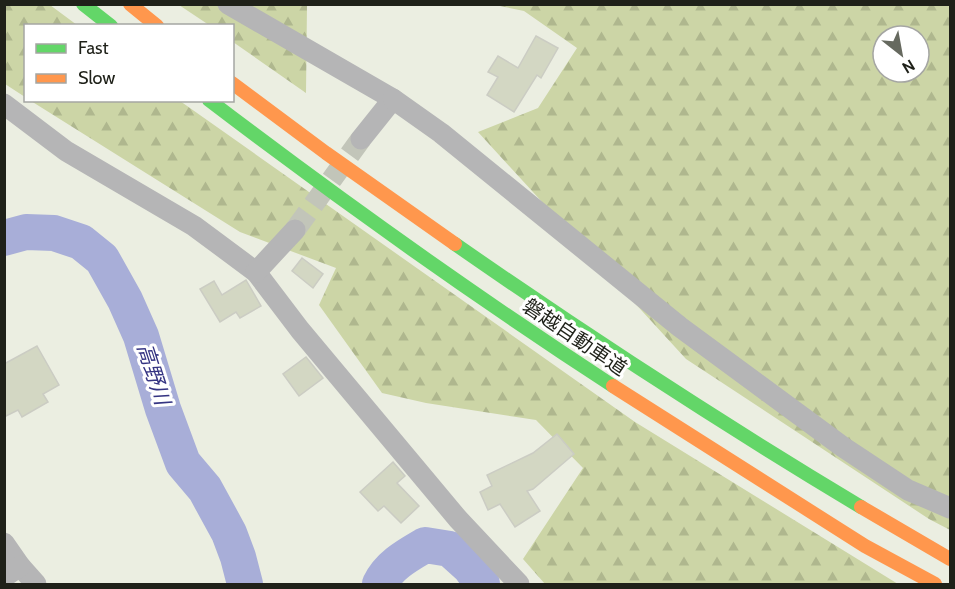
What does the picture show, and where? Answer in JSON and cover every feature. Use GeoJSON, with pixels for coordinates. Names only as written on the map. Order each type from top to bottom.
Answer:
{"type":"FeatureCollection","features":[{"type":"Feature","properties":{"kind":"highway"},"geometry":{"type":"LineString","coordinates":[[83,4],[108,24]]}},
{"type":"Feature","properties":{"kind":"highway"},"geometry":{"type":"LineString","coordinates":[[130,4],[155,24]]}},
{"type":"Feature","properties":{"kind":"highway","name":"磐越自動車道"},"geometry":{"type":"LineString","coordinates":[[234,85],[322,151],[549,309],[708,414],[951,560]]}},
{"type":"Feature","properties":{"kind":"highway","name":"磐越自動車道"},"geometry":{"type":"LineString","coordinates":[[212,102],[302,171],[520,325],[711,450],[866,546],[935,585]]}},
{"type":"Feature","properties":{"kind":"street"},"geometry":{"type":"LineString","coordinates":[[228,4],[393,99],[441,133],[680,327],[834,440],[908,490],[951,508]]}},
{"type":"Feature","properties":{"kind":"street"},"geometry":{"type":"LineString","coordinates":[[362,140],[393,99]]}},
{"type":"Feature","properties":{"kind":"street"},"geometry":{"type":"LineString","coordinates":[[4,104],[66,151],[194,226],[256,272],[300,330],[458,519],[519,585]]}},
{"type":"Feature","properties":{"kind":"street"},"geometry":{"type":"LineString","coordinates":[[256,272],[295,230]]}},
{"type":"Feature","properties":{"kind":"street"},"geometry":{"type":"LineString","coordinates":[[4,543],[12,572],[36,585]]}},
{"type":"Feature","properties":{"kind":"green space"},"geometry":{"type":"Polygon","coordinates":[[[4,5],[50,5],[76,24],[24,24],[24,96],[5,84],[4,5]]]}},
{"type":"Feature","properties":{"kind":"green space"},"geometry":{"type":"Polygon","coordinates":[[[179,5],[307,5],[306,93],[234,43],[234,24],[208,24],[179,5]]]}},
{"type":"Feature","properties":{"kind":"green space"},"geometry":{"type":"Polygon","coordinates":[[[495,5],[950,5],[950,530],[929,519],[686,359],[478,132],[538,108],[577,48],[524,11],[495,5]]]}},
{"type":"Feature","properties":{"kind":"green space"},"geometry":{"type":"Polygon","coordinates":[[[33,102],[181,102],[635,422],[898,584],[545,584],[523,559],[583,468],[536,420],[426,403],[382,393],[319,305],[336,268],[240,232],[33,102]]]}},
{"type":"Feature","properties":{"kind":"building"},"geometry":{"type":"Polygon","coordinates":[[[536,36],[558,48],[541,78],[537,75],[514,112],[487,95],[498,77],[488,72],[498,56],[518,68],[536,36]]]}},
{"type":"Feature","properties":{"kind":"building"},"geometry":{"type":"Polygon","coordinates":[[[302,258],[323,274],[313,288],[292,271],[302,258]]]}},
{"type":"Feature","properties":{"kind":"building"},"geometry":{"type":"Polygon","coordinates":[[[246,280],[261,306],[240,318],[236,312],[220,322],[200,289],[214,281],[222,295],[246,280]]]}},
{"type":"Feature","properties":{"kind":"building"},"geometry":{"type":"Polygon","coordinates":[[[37,346],[59,385],[43,394],[48,402],[22,417],[18,410],[4,417],[4,364],[37,346]]]}},
{"type":"Feature","properties":{"kind":"building"},"geometry":{"type":"Polygon","coordinates":[[[306,357],[323,378],[299,396],[283,374],[306,357]]]}},
{"type":"Feature","properties":{"kind":"building"},"geometry":{"type":"Polygon","coordinates":[[[557,434],[574,454],[533,489],[527,491],[540,511],[515,527],[500,504],[488,510],[480,492],[492,486],[487,475],[533,453],[557,434]]]}},
{"type":"Feature","properties":{"kind":"building"},"geometry":{"type":"Polygon","coordinates":[[[393,462],[405,476],[397,483],[419,506],[401,523],[384,506],[378,511],[360,492],[393,462]]]}},
{"type":"Feature","properties":{"kind":"waterway","name":"高野川"},"geometry":{"type":"LineString","coordinates":[[4,238],[26,232],[54,233],[81,242],[102,259],[125,300],[141,336],[163,409],[183,463],[205,489],[229,533],[245,584]]}},
{"type":"Feature","properties":{"kind":"waterway","name":"高野川"},"geometry":{"type":"LineString","coordinates":[[380,584],[388,571],[425,545],[450,549],[470,567],[482,584]]}},
{"type":"Feature","properties":{"kind":"tunnel"},"geometry":{"type":"LineString","coordinates":[[295,230],[361,139]]}},
{"type":"Feature","properties":{"kind":"traffic: fast"},"geometry":{"type":"LineString","coordinates":[[83,4],[108,24]]}},
{"type":"Feature","properties":{"kind":"traffic: fast"},"geometry":{"type":"LineString","coordinates":[[212,102],[408,247],[613,386]]}},
{"type":"Feature","properties":{"kind":"traffic: fast"},"geometry":{"type":"LineString","coordinates":[[455,244],[656,379],[861,507]]}},
{"type":"Feature","properties":{"kind":"traffic: slow"},"geometry":{"type":"LineString","coordinates":[[130,4],[155,24]]}},
{"type":"Feature","properties":{"kind":"traffic: slow"},"geometry":{"type":"LineString","coordinates":[[234,84],[455,244]]}},
{"type":"Feature","properties":{"kind":"traffic: slow"},"geometry":{"type":"LineString","coordinates":[[613,386],[865,546],[935,584]]}},
{"type":"Feature","properties":{"kind":"traffic: slow"},"geometry":{"type":"LineString","coordinates":[[861,507],[950,559]]}}]}
